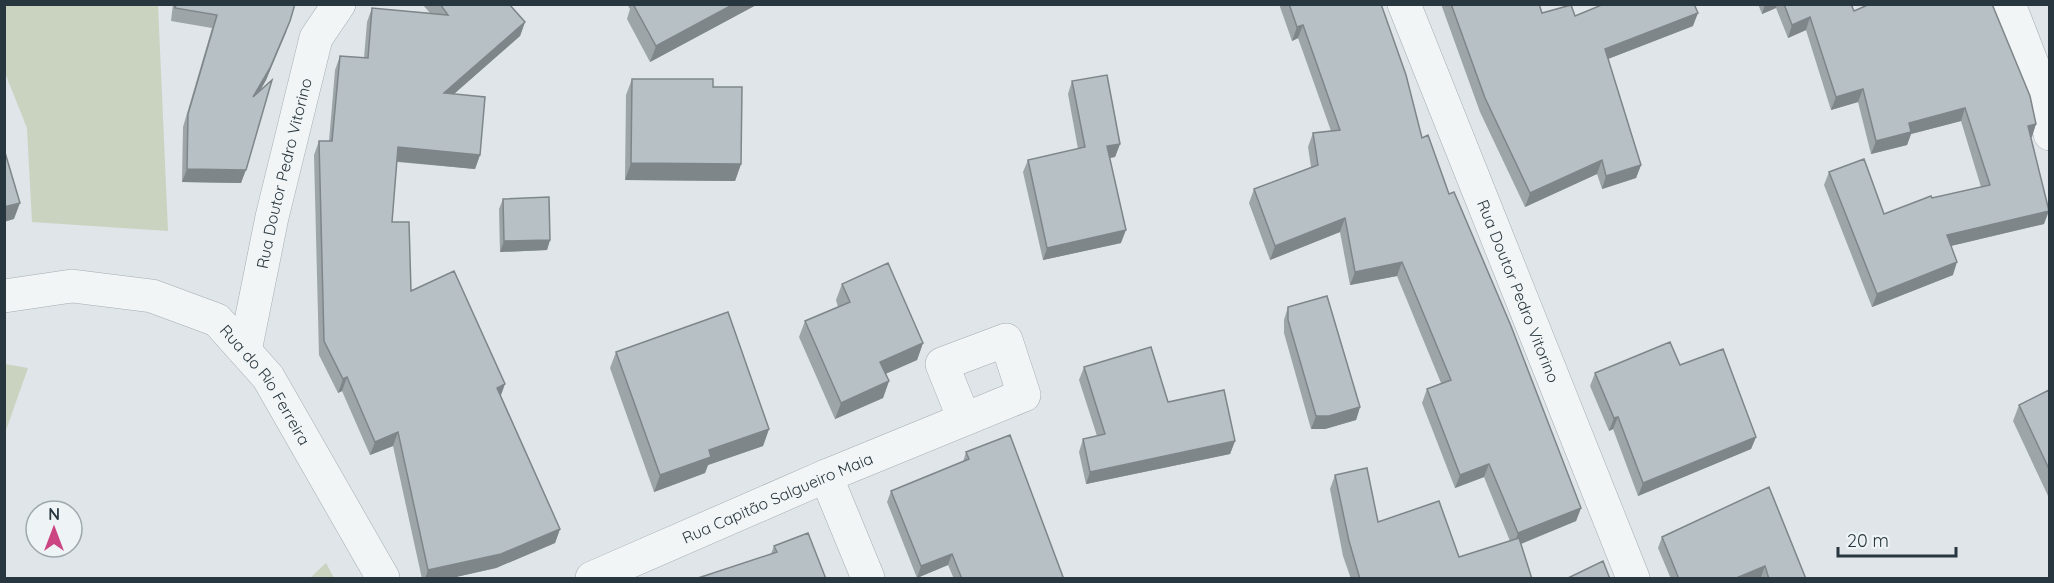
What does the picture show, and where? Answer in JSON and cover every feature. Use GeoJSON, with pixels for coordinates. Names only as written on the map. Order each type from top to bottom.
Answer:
{"type":"FeatureCollection","features":[{"type":"Feature","properties":{"kind":"street","name":"Rua Doutor Pedro Vitorino"},"geometry":{"type":"LineString","coordinates":[[245,351],[272,217],[316,38],[339,4]]}},
{"type":"Feature","properties":{"kind":"street","name":"Rua Doutor Pedro Vitorino"},"geometry":{"type":"LineString","coordinates":[[1404,4],[1633,579]]}},
{"type":"Feature","properties":{"kind":"street"},"geometry":{"type":"LineString","coordinates":[[2009,4],[2038,79],[2049,134]]}},
{"type":"Feature","properties":{"kind":"street","name":"Rua do Rio Ferreira"},"geometry":{"type":"LineString","coordinates":[[4,296],[72,286],[152,296],[218,320],[268,377],[383,579]]}},
{"type":"Feature","properties":{"kind":"street","name":"Rua Capitão Salgueiro Maia"},"geometry":{"type":"LineString","coordinates":[[592,579],[826,476],[964,419]]}},
{"type":"Feature","properties":{"kind":"street"},"geometry":{"type":"LineString","coordinates":[[826,476],[868,579]]}},
{"type":"Feature","properties":{"kind":"green space"},"geometry":{"type":"Polygon","coordinates":[[[4,5],[158,5],[168,231],[32,222],[27,128],[5,73],[4,5]]]}},
{"type":"Feature","properties":{"kind":"green space"},"geometry":{"type":"Polygon","coordinates":[[[4,364],[28,368],[5,433],[4,364]]]}},
{"type":"Feature","properties":{"kind":"green space"},"geometry":{"type":"Polygon","coordinates":[[[326,563],[334,578],[310,578],[326,563]]]}},
{"type":"Feature","properties":{"kind":"building"},"geometry":{"type":"Polygon","coordinates":[[[176,4],[295,4],[270,68],[253,97],[272,80],[246,170],[187,169],[188,114],[217,15],[175,8],[176,4]]]}},
{"type":"Feature","properties":{"kind":"building"},"geometry":{"type":"Polygon","coordinates":[[[440,4],[509,4],[525,22],[444,93],[485,97],[480,155],[398,147],[392,222],[409,222],[411,291],[454,271],[505,384],[497,388],[560,529],[501,554],[428,570],[398,432],[375,442],[347,377],[343,379],[324,341],[319,141],[332,141],[340,56],[368,58],[372,8],[448,15],[440,4]]]}},
{"type":"Feature","properties":{"kind":"building"},"geometry":{"type":"Polygon","coordinates":[[[633,4],[734,4],[656,46],[633,4]]]}},
{"type":"Feature","properties":{"kind":"building"},"geometry":{"type":"Polygon","coordinates":[[[1289,4],[1381,4],[1406,75],[1422,138],[1428,135],[1449,194],[1454,192],[1511,326],[1581,508],[1518,533],[1489,464],[1460,475],[1427,389],[1451,380],[1402,262],[1355,272],[1345,218],[1275,246],[1254,189],[1318,165],[1313,133],[1340,130],[1303,25],[1297,27],[1289,4]]]}},
{"type":"Feature","properties":{"kind":"building"},"geometry":{"type":"Polygon","coordinates":[[[1451,4],[1539,4],[1542,13],[1571,5],[1575,16],[1604,4],[1694,4],[1698,13],[1605,49],[1641,165],[1606,176],[1602,160],[1530,193],[1485,98],[1451,4]]]}},
{"type":"Feature","properties":{"kind":"building"},"geometry":{"type":"Polygon","coordinates":[[[1784,4],[1851,4],[1854,11],[1870,4],[1992,4],[2030,96],[2036,124],[2028,126],[2049,211],[1947,235],[1957,262],[1877,294],[1829,172],[1864,159],[1884,214],[1931,196],[1932,198],[1990,185],[1965,108],[1909,123],[1911,132],[1876,141],[1863,89],[1836,97],[1810,17],[1792,25],[1784,4]]]}},
{"type":"Feature","properties":{"kind":"building"},"geometry":{"type":"Polygon","coordinates":[[[1107,75],[1120,144],[1107,146],[1126,230],[1047,248],[1028,160],[1085,147],[1072,81],[1107,75]]]}},
{"type":"Feature","properties":{"kind":"building"},"geometry":{"type":"Polygon","coordinates":[[[632,79],[713,79],[713,87],[742,87],[741,164],[631,163],[632,79]]]}},
{"type":"Feature","properties":{"kind":"building"},"geometry":{"type":"Polygon","coordinates":[[[4,149],[20,203],[4,207],[4,149]]]}},
{"type":"Feature","properties":{"kind":"building"},"geometry":{"type":"Polygon","coordinates":[[[549,197],[550,240],[504,241],[503,199],[549,197]]]}},
{"type":"Feature","properties":{"kind":"building"},"geometry":{"type":"Polygon","coordinates":[[[888,263],[923,343],[880,362],[889,381],[841,403],[805,321],[850,302],[842,284],[888,263]]]}},
{"type":"Feature","properties":{"kind":"building"},"geometry":{"type":"Polygon","coordinates":[[[1327,296],[1360,407],[1329,416],[1316,416],[1288,320],[1288,307],[1327,296]]]}},
{"type":"Feature","properties":{"kind":"building"},"geometry":{"type":"Polygon","coordinates":[[[728,312],[769,429],[709,450],[711,457],[660,475],[616,352],[728,312]]]}},
{"type":"Feature","properties":{"kind":"building"},"geometry":{"type":"Polygon","coordinates":[[[1670,342],[1680,365],[1723,349],[1756,437],[1643,483],[1618,417],[1614,418],[1595,373],[1670,342]]]}},
{"type":"Feature","properties":{"kind":"building"},"geometry":{"type":"Polygon","coordinates":[[[1151,347],[1168,402],[1224,390],[1235,441],[1090,472],[1083,439],[1105,434],[1084,367],[1151,347]]]}},
{"type":"Feature","properties":{"kind":"building"},"geometry":{"type":"Polygon","coordinates":[[[2049,390],[2049,469],[2019,405],[2049,390]]]}},
{"type":"Feature","properties":{"kind":"building"},"geometry":{"type":"Polygon","coordinates":[[[1010,435],[1063,577],[1059,579],[962,579],[952,554],[921,566],[891,491],[969,459],[966,452],[1010,435]]]}},
{"type":"Feature","properties":{"kind":"building"},"geometry":{"type":"Polygon","coordinates":[[[1367,468],[1378,522],[1439,501],[1459,557],[1519,538],[1532,579],[1360,579],[1349,541],[1335,475],[1367,468]]]}},
{"type":"Feature","properties":{"kind":"building"},"geometry":{"type":"Polygon","coordinates":[[[1769,487],[1806,579],[1769,579],[1765,566],[1734,579],[1679,579],[1662,537],[1769,487]]]}},
{"type":"Feature","properties":{"kind":"building"},"geometry":{"type":"Polygon","coordinates":[[[808,533],[826,579],[695,579],[777,552],[774,546],[808,533]]]}},
{"type":"Feature","properties":{"kind":"building"},"geometry":{"type":"Polygon","coordinates":[[[1603,561],[1610,579],[1566,579],[1603,561]]]}}]}
